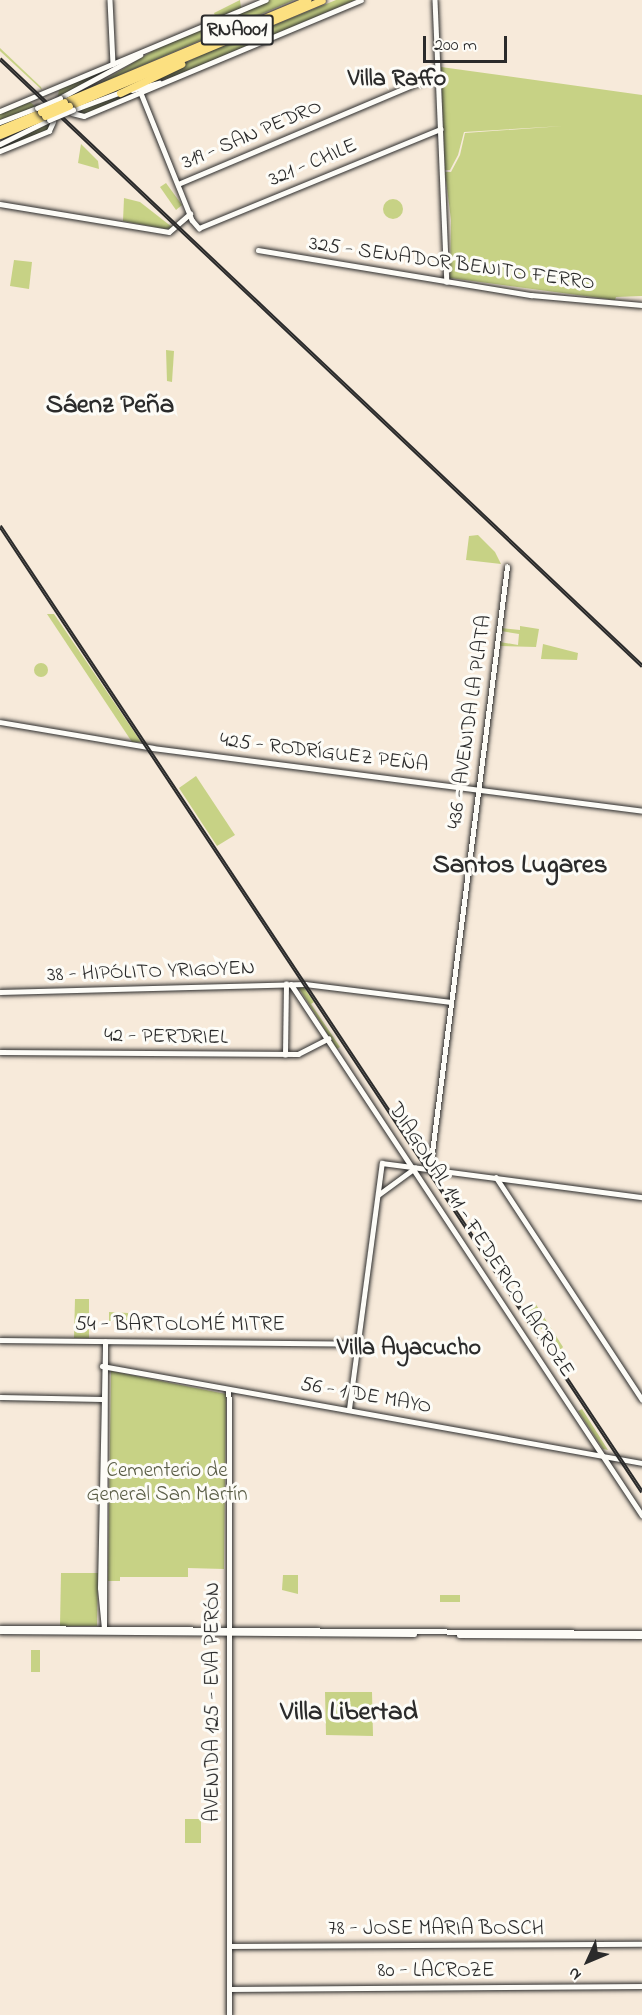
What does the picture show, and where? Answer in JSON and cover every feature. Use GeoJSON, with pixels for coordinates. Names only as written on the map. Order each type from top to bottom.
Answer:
{"type":"FeatureCollection","features":[{"type":"Feature","properties":{"kind":"highway","name":"RNA001"},"geometry":{"type":"LineString","coordinates":[[66,105],[307,0]]}},
{"type":"Feature","properties":{"kind":"highway","name":"RNA001"},"geometry":{"type":"LineString","coordinates":[[0,135],[44,114],[321,1]]}},
{"type":"Feature","properties":{"kind":"highway"},"geometry":{"type":"LineString","coordinates":[[120,93],[215,45]]}},
{"type":"Feature","properties":{"kind":"highway","name":"RNA001"},"geometry":{"type":"LineString","coordinates":[[0,128],[44,114]]}},
{"type":"Feature","properties":{"kind":"street"},"geometry":{"type":"LineString","coordinates":[[110,0],[113,64]]}},
{"type":"Feature","properties":{"kind":"street"},"geometry":{"type":"LineString","coordinates":[[0,111],[266,0]]}},
{"type":"Feature","properties":{"kind":"street"},"geometry":{"type":"LineString","coordinates":[[48,91],[84,116],[361,0]]}},
{"type":"Feature","properties":{"kind":"street"},"geometry":{"type":"LineString","coordinates":[[435,0],[447,282]]}},
{"type":"Feature","properties":{"kind":"street"},"geometry":{"type":"LineString","coordinates":[[66,105],[149,49]]}},
{"type":"Feature","properties":{"kind":"street","name":"319 - SAN PEDRO"},"geometry":{"type":"LineString","coordinates":[[178,184],[438,74]]}},
{"type":"Feature","properties":{"kind":"street"},"geometry":{"type":"LineString","coordinates":[[0,122],[44,114],[66,105],[164,82]]}},
{"type":"Feature","properties":{"kind":"street"},"geometry":{"type":"LineString","coordinates":[[0,204],[169,232],[190,214],[141,93]]}},
{"type":"Feature","properties":{"kind":"street"},"geometry":{"type":"LineString","coordinates":[[0,152],[49,131],[44,114],[27,100]]}},
{"type":"Feature","properties":{"kind":"street"},"geometry":{"type":"LineString","coordinates":[[0,144],[44,114]]}},
{"type":"Feature","properties":{"kind":"street","name":"321 - CHILE"},"geometry":{"type":"LineString","coordinates":[[190,214],[199,228],[439,129]]}},
{"type":"Feature","properties":{"kind":"street","name":"325 - SENADOR BENITO FERRO"},"geometry":{"type":"LineString","coordinates":[[258,250],[447,282],[642,305]]}},
{"type":"Feature","properties":{"kind":"street","name":"436 - AVENIDA LA PLATA"},"geometry":{"type":"LineString","coordinates":[[427,1168],[451,1002],[507,567]]}},
{"type":"Feature","properties":{"kind":"street","name":"425 - RODRÍGUEZ PEÑA"},"geometry":{"type":"LineString","coordinates":[[0,722],[146,747],[642,811]]}},
{"type":"Feature","properties":{"kind":"street"},"geometry":{"type":"LineString","coordinates":[[285,1054],[288,984]]}},
{"type":"Feature","properties":{"kind":"street","name":"DIAGONAL 141 - FEDERICO LACROZE"},"geometry":{"type":"LineString","coordinates":[[288,984],[415,1168],[642,1515]]}},
{"type":"Feature","properties":{"kind":"street","name":"38 - HIPÓLITO YRIGOYEN"},"geometry":{"type":"LineString","coordinates":[[0,992],[303,984],[451,1002]]}},
{"type":"Feature","properties":{"kind":"street","name":"42 - PERDRIEL"},"geometry":{"type":"LineString","coordinates":[[0,1052],[300,1054],[328,1039]]}},
{"type":"Feature","properties":{"kind":"street"},"geometry":{"type":"LineString","coordinates":[[349,1409],[382,1163],[642,1197]]}},
{"type":"Feature","properties":{"kind":"street"},"geometry":{"type":"LineString","coordinates":[[378,1195],[415,1168]]}},
{"type":"Feature","properties":{"kind":"street"},"geometry":{"type":"LineString","coordinates":[[493,1177],[642,1399]]}},
{"type":"Feature","properties":{"kind":"street","name":"54 - BARTOLOMÉ MITRE"},"geometry":{"type":"LineString","coordinates":[[0,1340],[358,1344]]}},
{"type":"Feature","properties":{"kind":"street"},"geometry":{"type":"LineString","coordinates":[[104,1629],[101,1620],[105,1342]]}},
{"type":"Feature","properties":{"kind":"street","name":"56 - 1 DE MAYO"},"geometry":{"type":"LineString","coordinates":[[104,1366],[642,1463]]}},
{"type":"Feature","properties":{"kind":"street","name":"AVENIDA 125 - EVA PERÓN"},"geometry":{"type":"LineString","coordinates":[[229,1389],[230,2015]]}},
{"type":"Feature","properties":{"kind":"street"},"geometry":{"type":"LineString","coordinates":[[0,1397],[103,1399]]}},
{"type":"Feature","properties":{"kind":"street"},"geometry":{"type":"LineString","coordinates":[[0,1630],[230,1631]]}},
{"type":"Feature","properties":{"kind":"street"},"geometry":{"type":"LineString","coordinates":[[0,1630],[642,1635]]}},
{"type":"Feature","properties":{"kind":"street","name":"78 - JOSE MARIA BOSCH"},"geometry":{"type":"LineString","coordinates":[[229,1946],[642,1944]]}},
{"type":"Feature","properties":{"kind":"street","name":"80 - LACROZE"},"geometry":{"type":"LineString","coordinates":[[230,1989],[642,1986]]}},
{"type":"Feature","properties":{"kind":"green space"},"geometry":{"type":"Polygon","coordinates":[[[240,0],[241,8],[216,18],[214,13],[240,0]]]}},
{"type":"Feature","properties":{"kind":"green space"},"geometry":{"type":"Polygon","coordinates":[[[270,0],[294,0],[99,84],[157,48],[270,0]]]}},
{"type":"Feature","properties":{"kind":"green space"},"geometry":{"type":"Polygon","coordinates":[[[336,0],[355,0],[175,76],[138,86],[204,54],[336,0]]]}},
{"type":"Feature","properties":{"kind":"green space"},"geometry":{"type":"Polygon","coordinates":[[[0,48],[41,87],[42,90],[0,51],[0,48]]]}},
{"type":"Feature","properties":{"kind":"green space"},"geometry":{"type":"Polygon","coordinates":[[[125,61],[58,96],[59,90],[67,85],[125,61]]]}},
{"type":"Feature","properties":{"kind":"green space"},"geometry":{"type":"Polygon","coordinates":[[[441,67],[642,95],[642,296],[616,297],[615,300],[450,278],[451,220],[445,172],[451,172],[460,155],[465,133],[563,126],[464,132],[458,155],[450,170],[445,170],[441,67]]]}},
{"type":"Feature","properties":{"kind":"green space"},"geometry":{"type":"Polygon","coordinates":[[[140,89],[84,115],[75,112],[110,97],[140,89]]]}},
{"type":"Feature","properties":{"kind":"green space"},"geometry":{"type":"Polygon","coordinates":[[[30,102],[36,107],[0,120],[0,114],[30,102]]]}},
{"type":"Feature","properties":{"kind":"green space"},"geometry":{"type":"Polygon","coordinates":[[[51,123],[47,130],[0,150],[0,147],[51,123]]]}},
{"type":"Feature","properties":{"kind":"green space"},"geometry":{"type":"Polygon","coordinates":[[[81,144],[98,161],[99,169],[78,163],[81,144]]]}},
{"type":"Feature","properties":{"kind":"green space"},"geometry":{"type":"Polygon","coordinates":[[[166,183],[182,205],[176,210],[160,187],[166,183]]]}},
{"type":"Feature","properties":{"kind":"green space"},"geometry":{"type":"Polygon","coordinates":[[[124,198],[140,202],[172,227],[166,229],[123,221],[124,198]]]}},
{"type":"Feature","properties":{"kind":"green space"},"geometry":{"type":"Polygon","coordinates":[[[393,199],[400,202],[403,209],[400,216],[393,219],[386,216],[383,209],[386,202],[393,199]]]}},
{"type":"Feature","properties":{"kind":"green space"},"geometry":{"type":"Polygon","coordinates":[[[14,260],[32,262],[29,289],[10,286],[14,260]]]}},
{"type":"Feature","properties":{"kind":"green space"},"geometry":{"type":"Polygon","coordinates":[[[166,350],[174,351],[172,382],[167,381],[166,350]]]}},
{"type":"Feature","properties":{"kind":"green space"},"geometry":{"type":"Polygon","coordinates":[[[478,535],[495,552],[501,564],[466,560],[469,536],[478,535]]]}},
{"type":"Feature","properties":{"kind":"green space"},"geometry":{"type":"Polygon","coordinates":[[[47,614],[54,614],[141,742],[132,742],[47,614]]]}},
{"type":"Feature","properties":{"kind":"green space"},"geometry":{"type":"Polygon","coordinates":[[[520,626],[539,629],[536,647],[499,646],[500,642],[518,645],[519,634],[501,631],[502,628],[520,630],[520,626]]]}},
{"type":"Feature","properties":{"kind":"green space"},"geometry":{"type":"Polygon","coordinates":[[[543,644],[578,653],[577,660],[541,659],[543,644]]]}},
{"type":"Feature","properties":{"kind":"green space"},"geometry":{"type":"Polygon","coordinates":[[[41,663],[46,665],[48,670],[46,675],[41,677],[36,675],[34,670],[36,665],[41,663]]]}},
{"type":"Feature","properties":{"kind":"green space"},"geometry":{"type":"Polygon","coordinates":[[[196,776],[235,835],[217,846],[179,788],[196,776]]]}},
{"type":"Feature","properties":{"kind":"green space"},"geometry":{"type":"Polygon","coordinates":[[[297,985],[302,985],[314,1002],[311,1004],[340,1047],[337,1049],[297,985]]]}},
{"type":"Feature","properties":{"kind":"green space"},"geometry":{"type":"Polygon","coordinates":[[[75,1299],[89,1299],[89,1338],[74,1338],[75,1299]]]}},
{"type":"Feature","properties":{"kind":"green space"},"geometry":{"type":"Polygon","coordinates":[[[535,1303],[563,1347],[558,1353],[527,1309],[535,1303]]]}},
{"type":"Feature","properties":{"kind":"green space"},"geometry":{"type":"Polygon","coordinates":[[[109,1312],[128,1313],[128,1321],[109,1321],[109,1312]]]}},
{"type":"Feature","properties":{"kind":"green space","name":"Cementerio de General San Martín"},"geometry":{"type":"Polygon","coordinates":[[[111,1371],[226,1394],[224,1569],[188,1568],[188,1577],[120,1577],[120,1581],[108,1581],[111,1371]]]}},
{"type":"Feature","properties":{"kind":"green space"},"geometry":{"type":"Polygon","coordinates":[[[582,1409],[608,1450],[603,1449],[578,1411],[582,1409]]]}},
{"type":"Feature","properties":{"kind":"green space"},"geometry":{"type":"Polygon","coordinates":[[[61,1573],[98,1573],[97,1626],[60,1626],[61,1573]]]}},
{"type":"Feature","properties":{"kind":"green space"},"geometry":{"type":"Polygon","coordinates":[[[283,1575],[298,1575],[298,1594],[282,1590],[283,1575]]]}},
{"type":"Feature","properties":{"kind":"green space"},"geometry":{"type":"Polygon","coordinates":[[[440,1595],[460,1595],[460,1602],[440,1602],[440,1595]]]}},
{"type":"Feature","properties":{"kind":"green space"},"geometry":{"type":"Polygon","coordinates":[[[31,1650],[40,1650],[40,1672],[31,1672],[31,1650]]]}},
{"type":"Feature","properties":{"kind":"green space"},"geometry":{"type":"Polygon","coordinates":[[[325,1692],[372,1692],[373,1736],[326,1735],[325,1692]]]}},
{"type":"Feature","properties":{"kind":"green space"},"geometry":{"type":"Polygon","coordinates":[[[185,1819],[201,1819],[201,1843],[185,1843],[185,1819]]]}},
{"type":"Feature","properties":{"kind":"railway"},"geometry":{"type":"LineString","coordinates":[[0,59],[642,666]]}},
{"type":"Feature","properties":{"kind":"railway"},"geometry":{"type":"LineString","coordinates":[[0,526],[642,1492]]}},
{"type":"Feature","properties":{"kind":"district","name":"Villa Raffo"},"geometry":{"type":"Point","coordinates":[397,80]}},
{"type":"Feature","properties":{"kind":"district","name":"Sáenz Peña"},"geometry":{"type":"Point","coordinates":[110,406]}},
{"type":"Feature","properties":{"kind":"district","name":"Santos Lugares"},"geometry":{"type":"Point","coordinates":[520,866]}},
{"type":"Feature","properties":{"kind":"district","name":"Villa Ayacucho"},"geometry":{"type":"Point","coordinates":[409,1349]}},
{"type":"Feature","properties":{"kind":"district","name":"Villa Libertad"},"geometry":{"type":"Point","coordinates":[349,1713]}}]}
